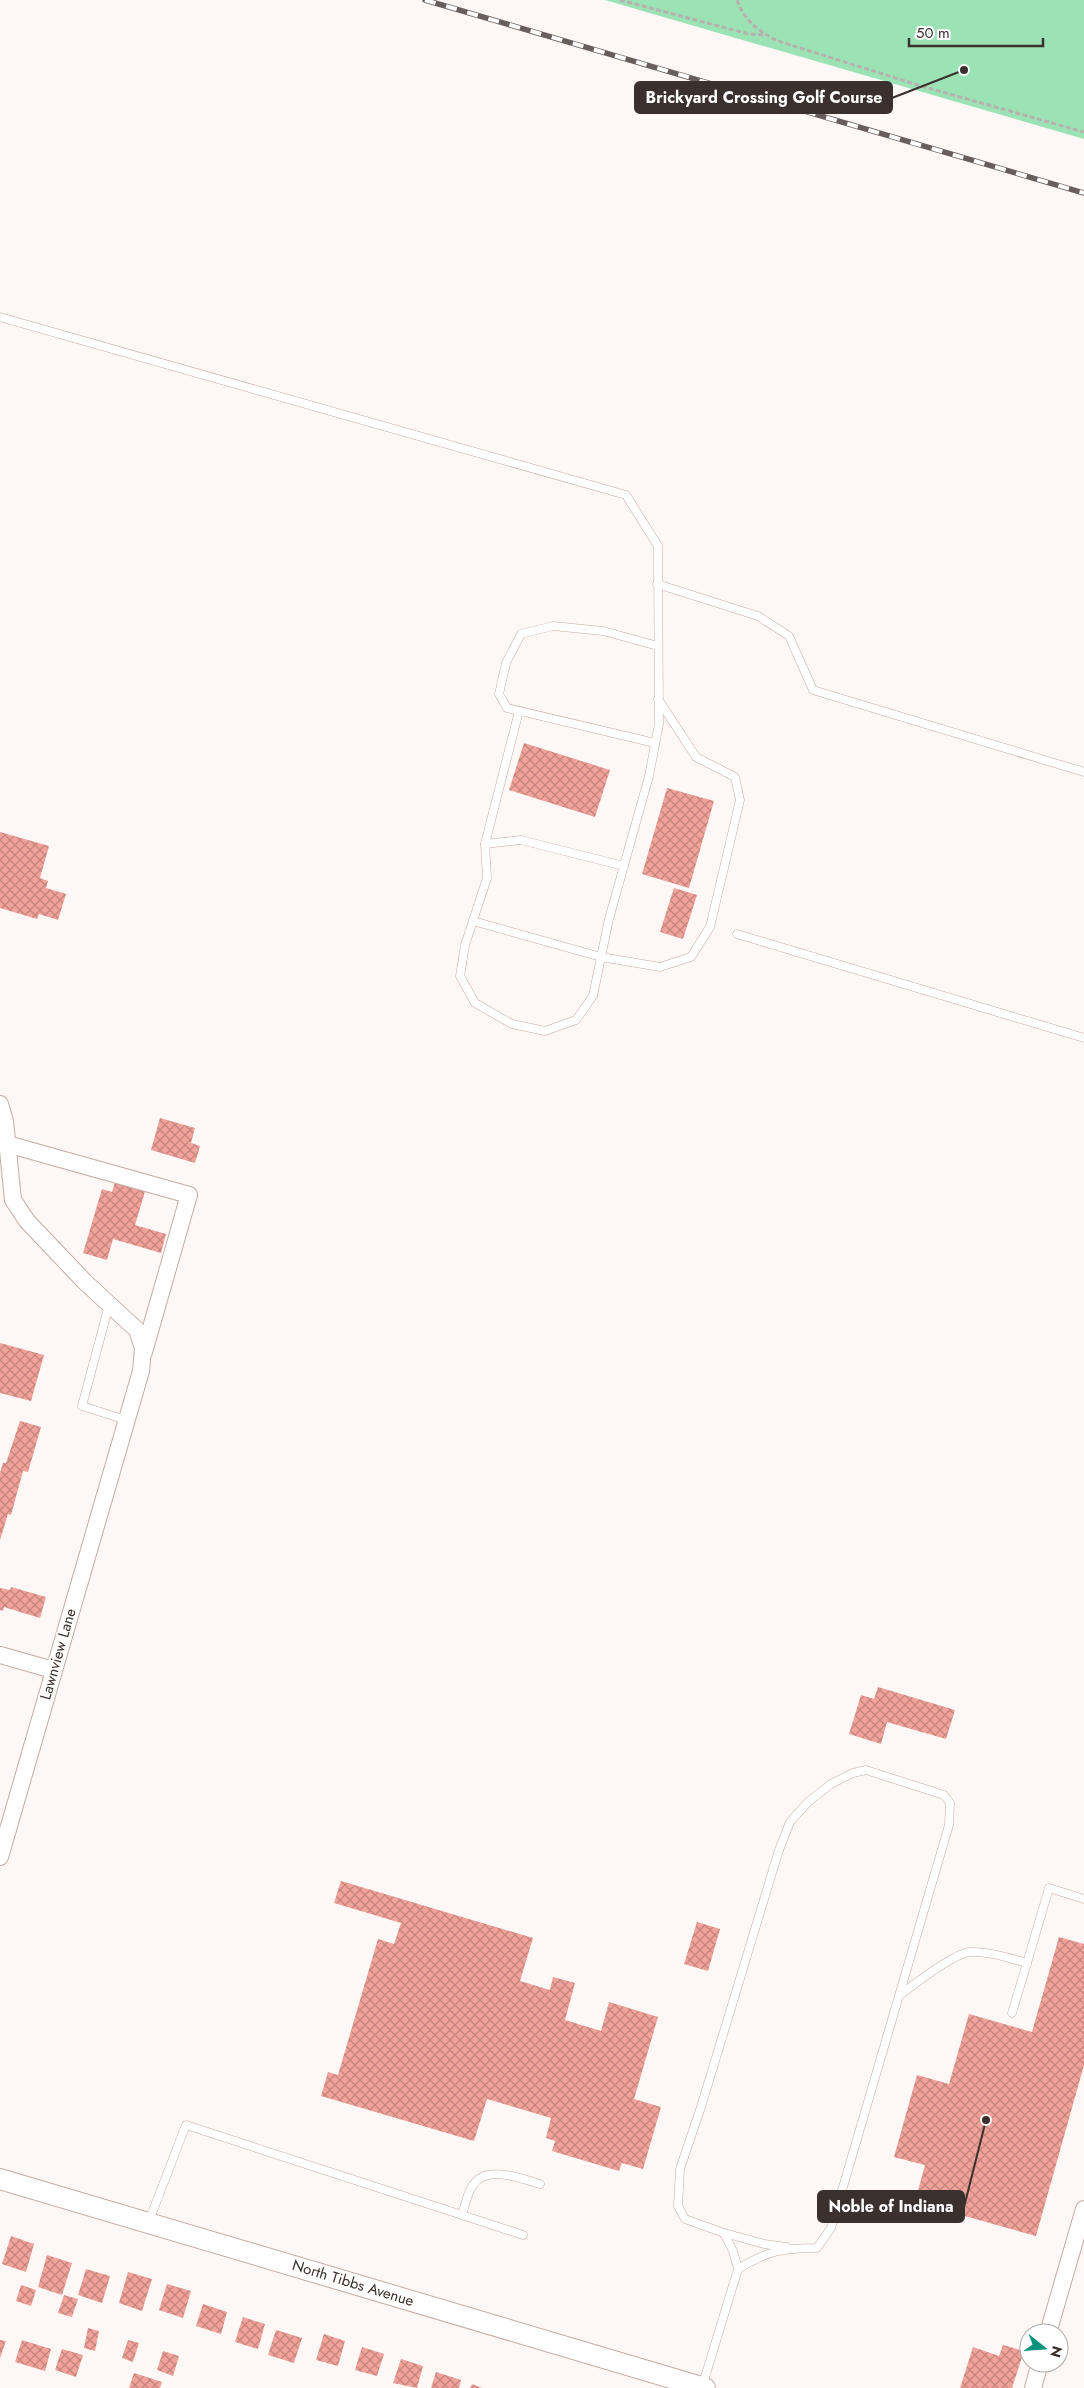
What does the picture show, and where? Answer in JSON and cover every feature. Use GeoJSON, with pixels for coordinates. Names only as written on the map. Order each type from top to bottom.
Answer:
{"type":"FeatureCollection","features":[{"type":"Feature","properties":{"kind":"street"},"geometry":{"type":"LineString","coordinates":[[0,1104],[5,1121],[13,1200],[27,1221],[109,1306],[137,1330],[143,1348],[142,1359]]}},
{"type":"Feature","properties":{"kind":"street"},"geometry":{"type":"LineString","coordinates":[[7,1144],[189,1195],[142,1359]]}},
{"type":"Feature","properties":{"kind":"street","name":"Lawnview Lane"},"geometry":{"type":"LineString","coordinates":[[0,1857],[126,1420],[142,1371],[142,1359]]}},
{"type":"Feature","properties":{"kind":"street"},"geometry":{"type":"LineString","coordinates":[[0,1655],[53,1670]]}},
{"type":"Feature","properties":{"kind":"street","name":"North Tibbs Avenue"},"geometry":{"type":"LineString","coordinates":[[0,2179],[704,2388]]}},
{"type":"Feature","properties":{"kind":"street"},"geometry":{"type":"LineString","coordinates":[[1051,2323],[1084,2209]]}},
{"type":"Feature","properties":{"kind":"street"},"geometry":{"type":"LineString","coordinates":[[1033,2388],[1037,2373]]}},
{"type":"Feature","properties":{"kind":"lane"},"geometry":{"type":"LineString","coordinates":[[0,316],[626,495],[658,546],[658,724],[649,776],[609,919],[593,996],[576,1020],[545,1031],[512,1024],[475,1003],[460,976],[465,945],[487,878],[485,844],[519,711]]}},
{"type":"Feature","properties":{"kind":"lane"},"geometry":{"type":"LineString","coordinates":[[657,584],[758,616],[789,636],[814,690],[1084,772]]}},
{"type":"Feature","properties":{"kind":"lane"},"geometry":{"type":"LineString","coordinates":[[655,743],[507,708],[498,694],[506,662],[521,634],[553,626],[603,631],[658,646]]}},
{"type":"Feature","properties":{"kind":"lane"},"geometry":{"type":"LineString","coordinates":[[473,921],[601,957],[660,967],[691,957],[710,927],[740,800],[735,776],[696,757],[658,698]]}},
{"type":"Feature","properties":{"kind":"lane"},"geometry":{"type":"LineString","coordinates":[[485,844],[520,840],[624,866]]}},
{"type":"Feature","properties":{"kind":"lane"},"geometry":{"type":"LineString","coordinates":[[738,934],[1084,1038]]}},
{"type":"Feature","properties":{"kind":"lane"},"geometry":{"type":"LineString","coordinates":[[109,1306],[82,1406],[126,1420]]}},
{"type":"Feature","properties":{"kind":"lane"},"geometry":{"type":"LineString","coordinates":[[866,1770],[944,1794],[950,1803],[949,1825],[831,2228],[817,2248],[792,2248],[764,2244],[724,2233],[685,2219],[678,2206],[680,2169],[701,2107],[779,1850],[790,1822],[808,1802],[831,1784],[852,1773],[866,1770]]}},
{"type":"Feature","properties":{"kind":"lane"},"geometry":{"type":"LineString","coordinates":[[1012,2013],[1049,1888],[1084,1900]]}},
{"type":"Feature","properties":{"kind":"lane"},"geometry":{"type":"LineString","coordinates":[[900,1994],[933,1970],[968,1952],[996,1955],[1027,1963]]}},
{"type":"Feature","properties":{"kind":"lane"},"geometry":{"type":"LineString","coordinates":[[148,2222],[186,2125],[523,2235]]}},
{"type":"Feature","properties":{"kind":"lane"},"geometry":{"type":"LineString","coordinates":[[462,2215],[473,2184],[486,2175],[507,2175],[540,2184]]}},
{"type":"Feature","properties":{"kind":"lane"},"geometry":{"type":"LineString","coordinates":[[704,2388],[738,2269],[733,2251],[724,2233]]}},
{"type":"Feature","properties":{"kind":"lane"},"geometry":{"type":"LineString","coordinates":[[738,2269],[762,2255],[792,2248]]}},
{"type":"Feature","properties":{"kind":"path"},"geometry":{"type":"LineString","coordinates":[[620,0],[749,34],[765,35],[830,58],[1084,132]]}},
{"type":"Feature","properties":{"kind":"path"},"geometry":{"type":"LineString","coordinates":[[737,0],[744,16],[765,35]]}},
{"type":"Feature","properties":{"kind":"green space"},"geometry":{"type":"Polygon","coordinates":[[[605,0],[1084,0],[1084,139],[605,0]]]}},
{"type":"Feature","properties":{"kind":"building"},"geometry":{"type":"Polygon","coordinates":[[[524,743],[610,770],[595,817],[509,790],[524,743]]]}},
{"type":"Feature","properties":{"kind":"building"},"geometry":{"type":"Polygon","coordinates":[[[667,788],[714,801],[689,888],[642,874],[667,788]]]}},
{"type":"Feature","properties":{"kind":"building"},"geometry":{"type":"Polygon","coordinates":[[[0,832],[49,846],[40,878],[48,881],[46,888],[66,894],[58,920],[39,914],[37,919],[0,908],[0,832]]]}},
{"type":"Feature","properties":{"kind":"building"},"geometry":{"type":"Polygon","coordinates":[[[674,888],[697,895],[683,939],[660,932],[674,888]]]}},
{"type":"Feature","properties":{"kind":"building"},"geometry":{"type":"Polygon","coordinates":[[[160,1118],[195,1128],[191,1143],[200,1146],[195,1163],[151,1150],[160,1118]]]}},
{"type":"Feature","properties":{"kind":"building"},"geometry":{"type":"Polygon","coordinates":[[[116,1179],[146,1188],[135,1225],[166,1234],[161,1253],[113,1239],[107,1260],[83,1253],[102,1189],[112,1192],[116,1179]]]}},
{"type":"Feature","properties":{"kind":"building"},"geometry":{"type":"Polygon","coordinates":[[[0,1343],[44,1355],[31,1401],[0,1393],[0,1343]]]}},
{"type":"Feature","properties":{"kind":"building"},"geometry":{"type":"Polygon","coordinates":[[[20,1421],[41,1427],[28,1472],[23,1471],[11,1515],[8,1514],[0,1540],[0,1473],[3,1463],[6,1463],[20,1421]]]}},
{"type":"Feature","properties":{"kind":"building"},"geometry":{"type":"Polygon","coordinates":[[[11,1587],[46,1597],[40,1618],[4,1607],[3,1611],[0,1610],[0,1588],[10,1590],[11,1587]]]}},
{"type":"Feature","properties":{"kind":"building"},"geometry":{"type":"Polygon","coordinates":[[[878,1687],[955,1710],[946,1739],[887,1722],[881,1744],[849,1734],[861,1695],[874,1699],[878,1687]]]}},
{"type":"Feature","properties":{"kind":"building"},"geometry":{"type":"Polygon","coordinates":[[[341,1881],[533,1938],[520,1981],[550,1990],[553,1977],[575,1983],[565,2020],[601,2031],[609,2002],[658,2017],[634,2099],[661,2107],[643,2169],[622,2163],[619,2171],[552,2151],[555,2141],[546,2138],[551,2118],[487,2099],[474,2141],[321,2096],[328,2072],[338,2075],[378,1939],[394,1944],[401,1923],[334,1903],[341,1881]]]}},
{"type":"Feature","properties":{"kind":"building"},"geometry":{"type":"Polygon","coordinates":[[[697,1922],[720,1929],[708,1971],[684,1964],[697,1922]]]}},
{"type":"Feature","properties":{"kind":"building"},"geometry":{"type":"Polygon","coordinates":[[[1059,1937],[1084,1944],[1084,2065],[1036,2236],[915,2202],[925,2165],[894,2157],[917,2075],[949,2084],[969,2014],[1032,2032],[1059,1937]]]}},
{"type":"Feature","properties":{"kind":"building"},"geometry":{"type":"Polygon","coordinates":[[[11,2236],[34,2244],[26,2272],[2,2264],[11,2236]]]}},
{"type":"Feature","properties":{"kind":"building"},"geometry":{"type":"Polygon","coordinates":[[[47,2255],[72,2263],[62,2295],[38,2287],[47,2255]]]}},
{"type":"Feature","properties":{"kind":"building"},"geometry":{"type":"Polygon","coordinates":[[[86,2269],[110,2276],[102,2303],[78,2295],[86,2269]]]}},
{"type":"Feature","properties":{"kind":"building"},"geometry":{"type":"Polygon","coordinates":[[[128,2272],[152,2279],[142,2311],[119,2303],[128,2272]]]}},
{"type":"Feature","properties":{"kind":"building"},"geometry":{"type":"Polygon","coordinates":[[[167,2284],[191,2291],[183,2318],[159,2310],[167,2284]]]}},
{"type":"Feature","properties":{"kind":"building"},"geometry":{"type":"Polygon","coordinates":[[[21,2285],[36,2290],[31,2306],[16,2301],[21,2285]]]}},
{"type":"Feature","properties":{"kind":"building"},"geometry":{"type":"Polygon","coordinates":[[[64,2295],[78,2299],[72,2317],[58,2313],[64,2295]]]}},
{"type":"Feature","properties":{"kind":"building"},"geometry":{"type":"Polygon","coordinates":[[[203,2304],[227,2312],[221,2334],[196,2326],[203,2304]]]}},
{"type":"Feature","properties":{"kind":"building"},"geometry":{"type":"Polygon","coordinates":[[[243,2317],[265,2324],[258,2349],[235,2342],[243,2317]]]}},
{"type":"Feature","properties":{"kind":"building"},"geometry":{"type":"Polygon","coordinates":[[[88,2328],[99,2331],[95,2351],[84,2348],[88,2328]]]}},
{"type":"Feature","properties":{"kind":"building"},"geometry":{"type":"Polygon","coordinates":[[[276,2330],[302,2338],[294,2363],[268,2355],[276,2330]]]}},
{"type":"Feature","properties":{"kind":"building"},"geometry":{"type":"Polygon","coordinates":[[[324,2334],[345,2341],[338,2366],[316,2360],[324,2334]]]}},
{"type":"Feature","properties":{"kind":"building"},"geometry":{"type":"Polygon","coordinates":[[[0,2340],[6,2341],[0,2358],[0,2340]]]}},
{"type":"Feature","properties":{"kind":"building"},"geometry":{"type":"Polygon","coordinates":[[[22,2340],[51,2349],[45,2371],[15,2362],[22,2340]]]}},
{"type":"Feature","properties":{"kind":"building"},"geometry":{"type":"Polygon","coordinates":[[[128,2340],[139,2343],[133,2362],[122,2358],[128,2340]]]}},
{"type":"Feature","properties":{"kind":"building"},"geometry":{"type":"Polygon","coordinates":[[[1003,2345],[1019,2350],[1019,2366],[1012,2388],[960,2388],[973,2347],[999,2356],[1003,2345]]]}},
{"type":"Feature","properties":{"kind":"building"},"geometry":{"type":"Polygon","coordinates":[[[362,2347],[384,2354],[377,2376],[355,2370],[362,2347]]]}},
{"type":"Feature","properties":{"kind":"building"},"geometry":{"type":"Polygon","coordinates":[[[62,2349],[83,2355],[76,2377],[55,2370],[62,2349]]]}},
{"type":"Feature","properties":{"kind":"building"},"geometry":{"type":"Polygon","coordinates":[[[163,2351],[179,2356],[173,2376],[157,2370],[163,2351]]]}},
{"type":"Feature","properties":{"kind":"building"},"geometry":{"type":"Polygon","coordinates":[[[401,2359],[423,2366],[417,2388],[393,2383],[401,2359]]]}},
{"type":"Feature","properties":{"kind":"building"},"geometry":{"type":"Polygon","coordinates":[[[436,2372],[461,2380],[459,2388],[431,2388],[436,2372]]]}},
{"type":"Feature","properties":{"kind":"building"},"geometry":{"type":"Polygon","coordinates":[[[134,2373],[162,2382],[160,2388],[129,2388],[134,2373]]]}},
{"type":"Feature","properties":{"kind":"building"},"geometry":{"type":"Polygon","coordinates":[[[472,2384],[482,2388],[470,2388],[472,2384]]]}},
{"type":"Feature","properties":{"kind":"railway"},"geometry":{"type":"LineString","coordinates":[[425,0],[1084,193]]}},
{"type":"Feature","properties":{"kind":"place","name":"Brickyard Crossing Golf Course"},"geometry":{"type":"Point","coordinates":[964,70]}},
{"type":"Feature","properties":{"kind":"place","name":"Noble of Indiana"},"geometry":{"type":"Point","coordinates":[986,2120]}}]}
